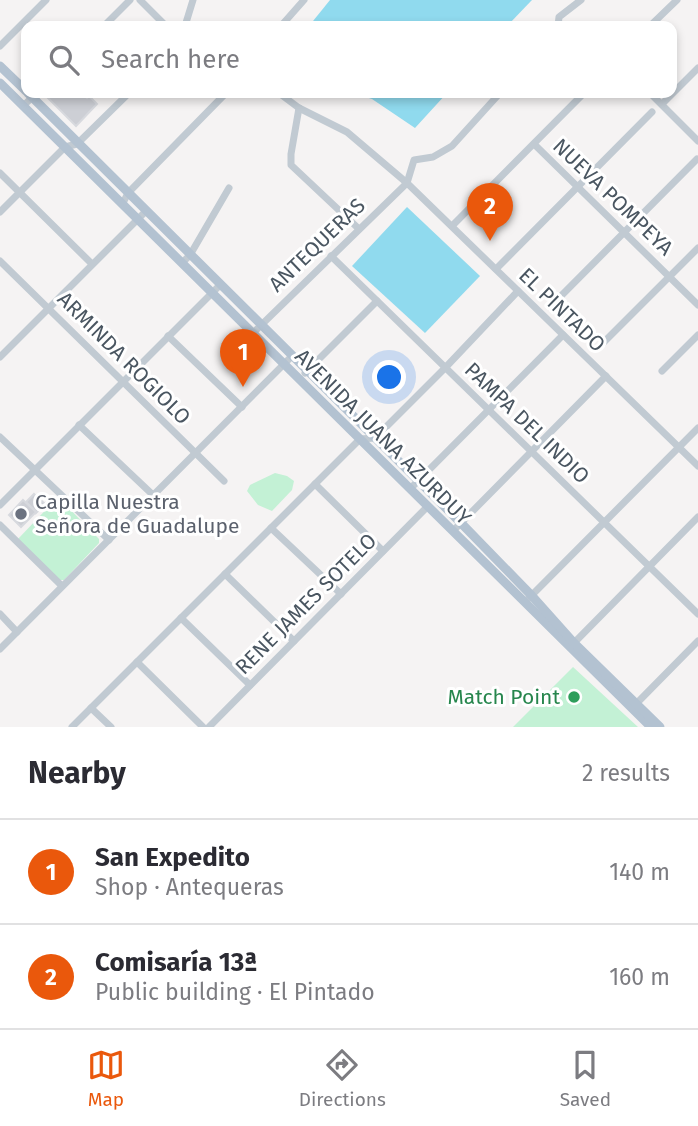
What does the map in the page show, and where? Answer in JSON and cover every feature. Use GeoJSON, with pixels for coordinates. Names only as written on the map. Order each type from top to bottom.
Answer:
{"type":"FeatureCollection","features":[{"type":"Feature","properties":{"kind":"main road","name":"AVENIDA JUANA AZURDUY"},"geometry":{"type":"LineString","coordinates":[[0,66],[21,84]]}},
{"type":"Feature","properties":{"kind":"main road","name":"AVENIDA JUANA AZURDUY"},"geometry":{"type":"LineString","coordinates":[[0,83],[139,219],[220,285],[261,324],[461,523],[528,599],[651,727]]}},
{"type":"Feature","properties":{"kind":"main road","name":"AVENIDA JUANA AZURDUY"},"geometry":{"type":"LineString","coordinates":[[36,98],[77,144],[146,211],[212,293],[453,531],[528,599]]}},
{"type":"Feature","properties":{"kind":"main road","name":"AVENIDA JUANA AZURDUY"},"geometry":{"type":"LineString","coordinates":[[571,645],[660,727]]}},
{"type":"Feature","properties":{"kind":"street"},"geometry":{"type":"LineString","coordinates":[[25,21],[46,0]]}},
{"type":"Feature","properties":{"kind":"street"},"geometry":{"type":"LineString","coordinates":[[109,21],[130,0]]}},
{"type":"Feature","properties":{"kind":"street"},"geometry":{"type":"LineString","coordinates":[[140,0],[161,21]]}},
{"type":"Feature","properties":{"kind":"street"},"geometry":{"type":"LineString","coordinates":[[187,21],[193,0]]}},
{"type":"Feature","properties":{"kind":"street"},"geometry":{"type":"LineString","coordinates":[[285,21],[304,0]]}},
{"type":"Feature","properties":{"kind":"street"},"geometry":{"type":"LineString","coordinates":[[558,21],[559,16],[581,0]]}},
{"type":"Feature","properties":{"kind":"street"},"geometry":{"type":"LineString","coordinates":[[655,21],[677,0]]}},
{"type":"Feature","properties":{"kind":"street"},"geometry":{"type":"LineString","coordinates":[[0,46],[21,25]]}},
{"type":"Feature","properties":{"kind":"street"},"geometry":{"type":"LineString","coordinates":[[677,89],[698,68]]}},
{"type":"Feature","properties":{"kind":"street"},"geometry":{"type":"LineString","coordinates":[[24,105],[28,98]]}},
{"type":"Feature","properties":{"kind":"street"},"geometry":{"type":"LineString","coordinates":[[0,212],[65,147],[77,144],[124,98]]}},
{"type":"Feature","properties":{"kind":"street"},"geometry":{"type":"LineString","coordinates":[[123,203],[128,192],[221,98]]}},
{"type":"Feature","properties":{"kind":"street","name":"EL PINTADO"},"geometry":{"type":"LineString","coordinates":[[286,98],[299,108],[347,132],[407,183],[698,466]]}},
{"type":"Feature","properties":{"kind":"street","name":"ANTEQUERAS"},"geometry":{"type":"LineString","coordinates":[[253,333],[407,183],[414,160],[433,157],[452,146],[495,98]]}},
{"type":"Feature","properties":{"kind":"street"},"geometry":{"type":"LineString","coordinates":[[452,226],[579,98]]}},
{"type":"Feature","properties":{"kind":"street"},"geometry":{"type":"LineString","coordinates":[[655,98],[698,141]]}},
{"type":"Feature","properties":{"kind":"street"},"geometry":{"type":"LineString","coordinates":[[662,104],[668,98]]}},
{"type":"Feature","properties":{"kind":"street"},"geometry":{"type":"LineString","coordinates":[[299,108],[291,165],[359,229]]}},
{"type":"Feature","properties":{"kind":"street"},"geometry":{"type":"LineString","coordinates":[[496,269],[652,112]]}},
{"type":"Feature","properties":{"kind":"street","name":"NUEVA POMPEYA"},"geometry":{"type":"LineString","coordinates":[[534,144],[698,306]]}},
{"type":"Feature","properties":{"kind":"street"},"geometry":{"type":"LineString","coordinates":[[555,302],[696,159]]}},
{"type":"Feature","properties":{"kind":"street"},"geometry":{"type":"LineString","coordinates":[[0,173],[92,264]]}},
{"type":"Feature","properties":{"kind":"street"},"geometry":{"type":"LineString","coordinates":[[186,258],[229,188]]}},
{"type":"Feature","properties":{"kind":"street"},"geometry":{"type":"LineString","coordinates":[[1,353],[146,211]]}},
{"type":"Feature","properties":{"kind":"street"},"geometry":{"type":"LineString","coordinates":[[600,346],[698,248]]}},
{"type":"Feature","properties":{"kind":"street","name":"PAMPA DEL INDIO"},"geometry":{"type":"LineString","coordinates":[[331,256],[698,614]]}},
{"type":"Feature","properties":{"kind":"street","name":"ARMINDA ROGIOLO"},"geometry":{"type":"LineString","coordinates":[[0,261],[224,481]]}},
{"type":"Feature","properties":{"kind":"street"},"geometry":{"type":"LineString","coordinates":[[0,505],[220,285]]}},
{"type":"Feature","properties":{"kind":"street"},"geometry":{"type":"LineString","coordinates":[[72,727],[360,439],[375,438],[517,291]]}},
{"type":"Feature","properties":{"kind":"street"},"geometry":{"type":"LineString","coordinates":[[299,378],[377,301]]}},
{"type":"Feature","properties":{"kind":"street"},"geometry":{"type":"LineString","coordinates":[[410,489],[563,335]]}},
{"type":"Feature","properties":{"kind":"street"},"geometry":{"type":"LineString","coordinates":[[662,371],[698,335]]}},
{"type":"Feature","properties":{"kind":"street"},"geometry":{"type":"LineString","coordinates":[[168,336],[242,407]]}},
{"type":"Feature","properties":{"kind":"street"},"geometry":{"type":"LineString","coordinates":[[0,649],[292,356]]}},
{"type":"Feature","properties":{"kind":"street"},"geometry":{"type":"LineString","coordinates":[[453,531],[606,376]]}},
{"type":"Feature","properties":{"kind":"street"},"geometry":{"type":"LineString","coordinates":[[79,425],[153,495]]}},
{"type":"Feature","properties":{"kind":"street"},"geometry":{"type":"LineString","coordinates":[[528,599],[698,428]]}},
{"type":"Feature","properties":{"kind":"street"},"geometry":{"type":"LineString","coordinates":[[0,437],[109,540]]}},
{"type":"Feature","properties":{"kind":"street"},"geometry":{"type":"LineString","coordinates":[[315,484],[383,551]]}},
{"type":"Feature","properties":{"kind":"street","name":"RENE JAMES SOTELO"},"geometry":{"type":"LineString","coordinates":[[209,727],[428,506]]}},
{"type":"Feature","properties":{"kind":"street"},"geometry":{"type":"LineString","coordinates":[[571,645],[698,517]]}},
{"type":"Feature","properties":{"kind":"street"},"geometry":{"type":"LineString","coordinates":[[0,525],[62,586]]}},
{"type":"Feature","properties":{"kind":"street"},"geometry":{"type":"LineString","coordinates":[[271,528],[341,594]]}},
{"type":"Feature","properties":{"kind":"street"},"geometry":{"type":"LineString","coordinates":[[225,574],[294,641]]}},
{"type":"Feature","properties":{"kind":"street"},"geometry":{"type":"LineString","coordinates":[[0,614],[17,632]]}},
{"type":"Feature","properties":{"kind":"street"},"geometry":{"type":"LineString","coordinates":[[181,618],[250,685]]}},
{"type":"Feature","properties":{"kind":"street"},"geometry":{"type":"LineString","coordinates":[[636,704],[698,641]]}},
{"type":"Feature","properties":{"kind":"street"},"geometry":{"type":"LineString","coordinates":[[137,662],[202,727]]}},
{"type":"Feature","properties":{"kind":"street"},"geometry":{"type":"LineString","coordinates":[[91,708],[111,727]]}},
{"type":"Feature","properties":{"kind":"green space"},"geometry":{"type":"Polygon","coordinates":[[[275,473],[294,481],[292,490],[272,511],[258,505],[247,491],[250,485],[275,473]]]}},
{"type":"Feature","properties":{"kind":"green space"},"geometry":{"type":"Polygon","coordinates":[[[58,497],[99,539],[99,543],[64,580],[59,580],[18,539],[58,497]]]}},
{"type":"Feature","properties":{"kind":"green space","name":"Match Point"},"geometry":{"type":"Polygon","coordinates":[[[573,667],[638,727],[513,727],[573,667]]]}},
{"type":"Feature","properties":{"kind":"water"},"geometry":{"type":"Polygon","coordinates":[[[330,0],[532,0],[512,21],[313,21],[330,0]]]}},
{"type":"Feature","properties":{"kind":"water"},"geometry":{"type":"Polygon","coordinates":[[[369,98],[442,98],[415,128],[369,98]]]}},
{"type":"Feature","properties":{"kind":"water"},"geometry":{"type":"Polygon","coordinates":[[[407,207],[480,276],[425,333],[352,266],[407,207]]]}},
{"type":"Feature","properties":{"kind":"building"},"geometry":{"type":"Polygon","coordinates":[[[48,98],[91,98],[97,104],[76,126],[48,98]]]}},
{"type":"Feature","properties":{"kind":"building"},"geometry":{"type":"Polygon","coordinates":[[[34,494],[45,504],[35,514],[26,502],[34,494]]]}},
{"type":"Feature","properties":{"kind":"building"},"geometry":{"type":"Polygon","coordinates":[[[23,500],[36,512],[21,527],[9,515],[23,500]]]}},
{"type":"Feature","properties":{"kind":"place","name":"Comisaría 13ª"},"geometry":{"type":"Point","coordinates":[490,241]}},
{"type":"Feature","properties":{"kind":"place","name":"San Expedito"},"geometry":{"type":"Point","coordinates":[243,387]}},
{"type":"Feature","properties":{"kind":"place","name":"Capilla Nuestra Señora de Guadalupe"},"geometry":{"type":"Point","coordinates":[21,514]}},
{"type":"Feature","properties":{"kind":"place","name":"Match Point"},"geometry":{"type":"Point","coordinates":[574,697]}}]}
